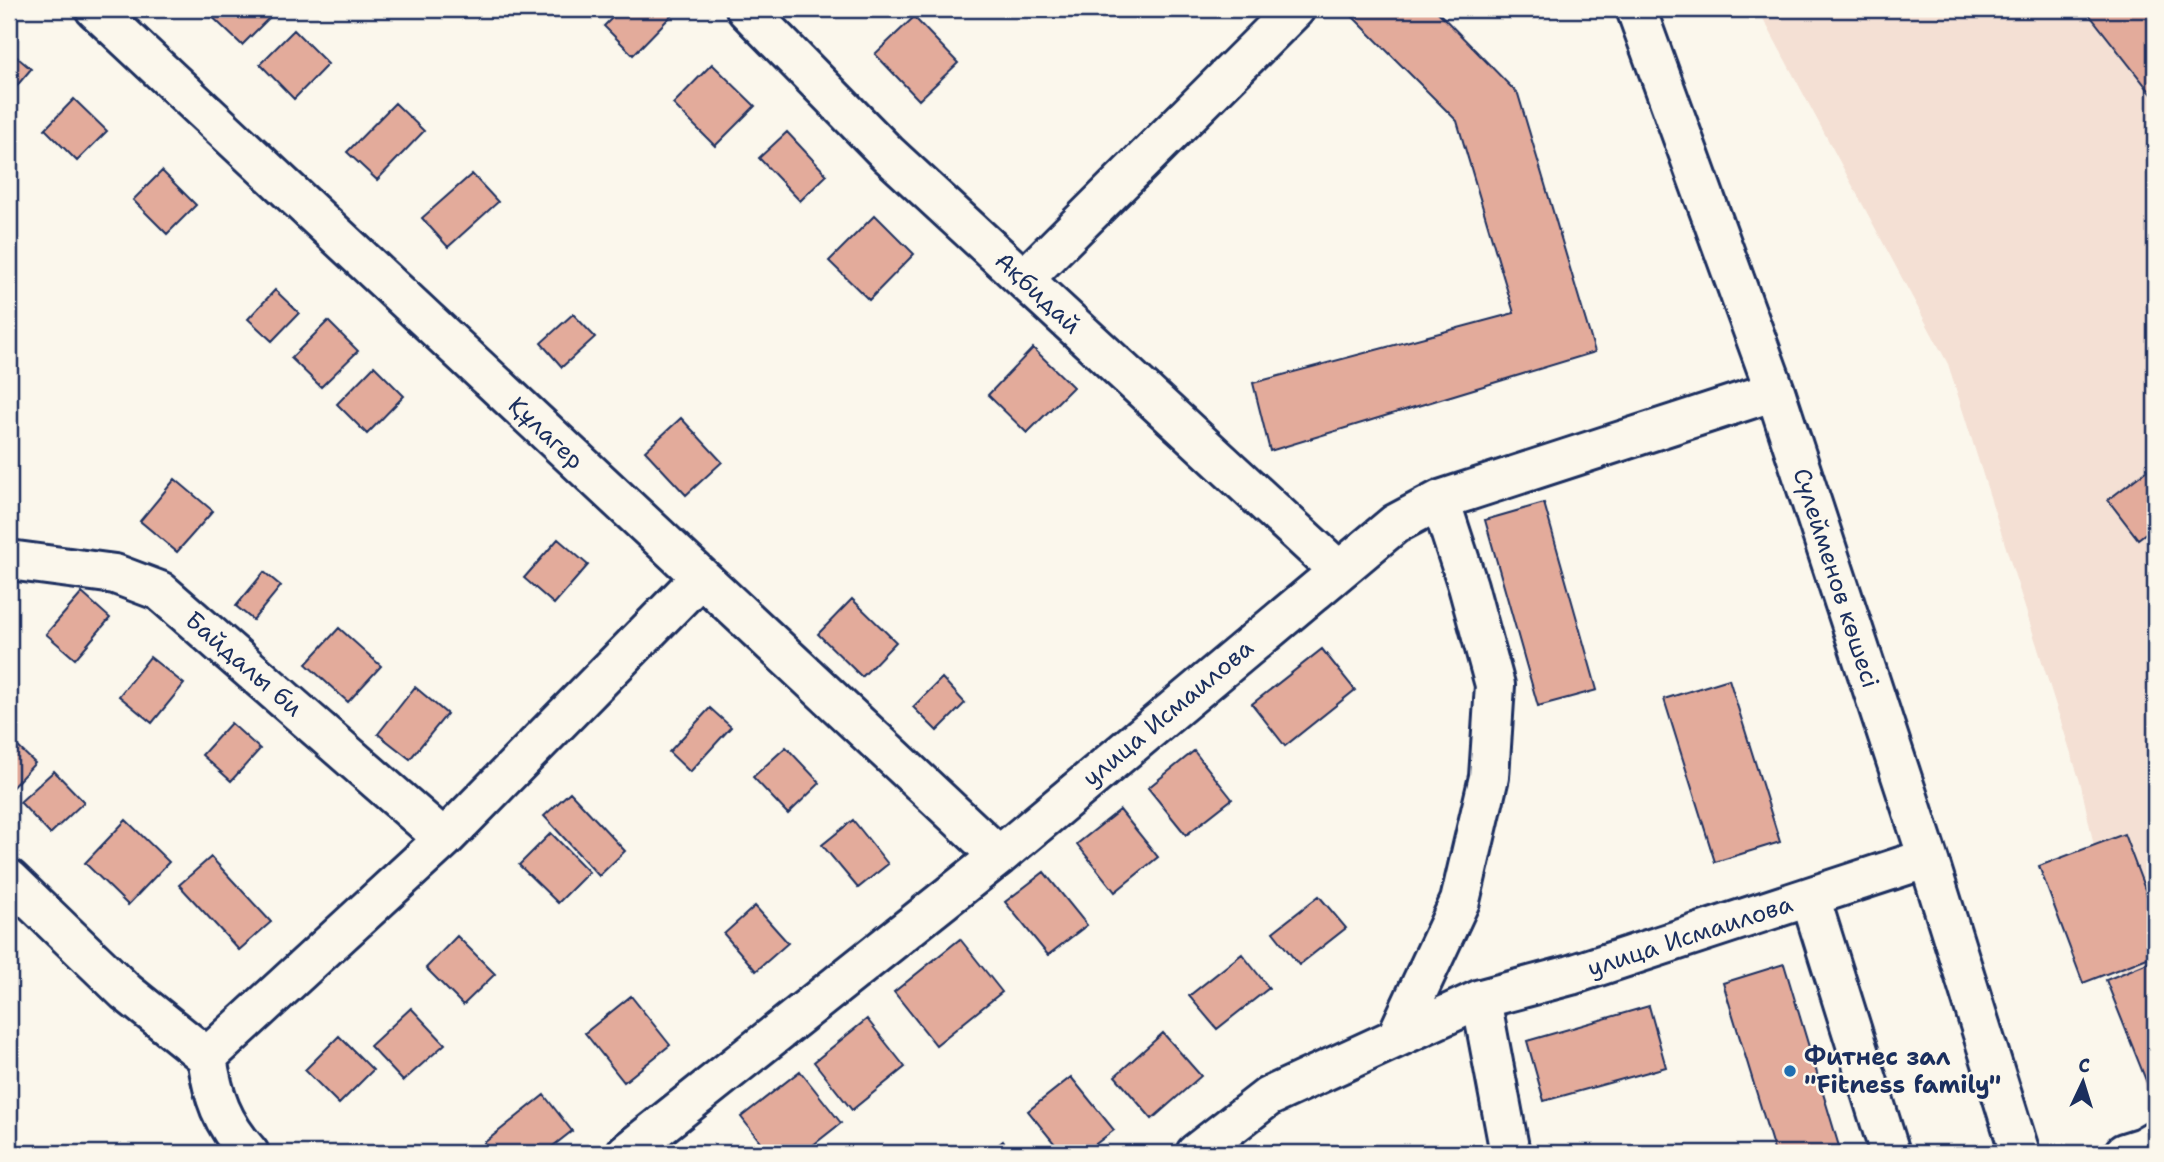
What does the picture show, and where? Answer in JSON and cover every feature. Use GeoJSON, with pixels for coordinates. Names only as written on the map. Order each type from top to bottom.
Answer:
{"type":"FeatureCollection","features":[{"type":"Feature","properties":{"kind":"street","name":"Құлагер"},"geometry":{"type":"LineString","coordinates":[[95,9],[999,856]]}},
{"type":"Feature","properties":{"kind":"street","name":"Ақбидай"},"geometry":{"type":"LineString","coordinates":[[746,9],[888,154],[1338,570]]}},
{"type":"Feature","properties":{"kind":"street"},"geometry":{"type":"LineString","coordinates":[[1024,279],[1295,9]]}},
{"type":"Feature","properties":{"kind":"street","name":"Сүлейменов көшесі"},"geometry":{"type":"LineString","coordinates":[[1636,9],[1776,391],[1928,858],[2020,1153]]}},
{"type":"Feature","properties":{"kind":"street","name":"улица Исмаилова"},"geometry":{"type":"LineString","coordinates":[[626,1153],[999,856],[1395,524],[1440,500],[1776,391]]}},
{"type":"Feature","properties":{"kind":"street"},"geometry":{"type":"LineString","coordinates":[[1396,1038],[1460,901],[1489,776],[1495,685],[1468,586],[1440,500]]}},
{"type":"Feature","properties":{"kind":"street","name":"Байдалы би"},"geometry":{"type":"LineString","coordinates":[[9,560],[115,574],[160,591],[444,839]]}},
{"type":"Feature","properties":{"kind":"street"},"geometry":{"type":"LineString","coordinates":[[207,1057],[444,839],[700,578]]}},
{"type":"Feature","properties":{"kind":"street","name":"улица Исмаилова"},"geometry":{"type":"LineString","coordinates":[[1196,1153],[1268,1097],[1481,999],[1570,975],[1928,858]]}},
{"type":"Feature","properties":{"kind":"street"},"geometry":{"type":"LineString","coordinates":[[9,879],[126,992],[207,1057],[225,1123],[250,1153]]}},
{"type":"Feature","properties":{"kind":"street"},"geometry":{"type":"LineString","coordinates":[[1810,897],[1890,1153]]}},
{"type":"Feature","properties":{"kind":"street"},"geometry":{"type":"LineString","coordinates":[[1481,999],[1510,1153]]}},
{"type":"Feature","properties":{"kind":"street"},"geometry":{"type":"LineString","coordinates":[[2124,1153],[2155,1140]]}},
{"type":"Feature","properties":{"kind":"shaded area"},"geometry":{"type":"Polygon","coordinates":[[[1758,9],[2155,9],[2155,1133],[2081,785],[1948,364],[1758,9]]]}},
{"type":"Feature","properties":{"kind":"building"},"geometry":{"type":"Polygon","coordinates":[[[259,9],[269,18],[242,45],[205,10],[259,9]]]}},
{"type":"Feature","properties":{"kind":"building"},"geometry":{"type":"Polygon","coordinates":[[[621,9],[663,9],[671,16],[633,55],[604,26],[621,9]]]}},
{"type":"Feature","properties":{"kind":"building"},"geometry":{"type":"Polygon","coordinates":[[[1351,9],[1435,9],[1518,94],[1595,352],[1270,451],[1253,383],[1514,313],[1457,121],[1348,12],[1351,9]]]}},
{"type":"Feature","properties":{"kind":"building"},"geometry":{"type":"Polygon","coordinates":[[[2085,9],[2155,9],[2155,98],[2085,9]]]}},
{"type":"Feature","properties":{"kind":"building"},"geometry":{"type":"Polygon","coordinates":[[[914,17],[958,63],[919,100],[875,54],[914,17]]]}},
{"type":"Feature","properties":{"kind":"building"},"geometry":{"type":"Polygon","coordinates":[[[294,30],[328,64],[294,99],[260,64],[294,30]]]}},
{"type":"Feature","properties":{"kind":"building"},"geometry":{"type":"Polygon","coordinates":[[[12,53],[31,69],[9,95],[9,56],[12,53]]]}},
{"type":"Feature","properties":{"kind":"building"},"geometry":{"type":"Polygon","coordinates":[[[712,64],[755,106],[715,146],[673,104],[712,64]]]}},
{"type":"Feature","properties":{"kind":"building"},"geometry":{"type":"Polygon","coordinates":[[[74,99],[107,131],[77,161],[45,129],[74,99]]]}},
{"type":"Feature","properties":{"kind":"building"},"geometry":{"type":"Polygon","coordinates":[[[395,103],[424,131],[377,180],[347,152],[395,103]]]}},
{"type":"Feature","properties":{"kind":"building"},"geometry":{"type":"Polygon","coordinates":[[[787,132],[827,175],[800,201],[759,158],[787,132]]]}},
{"type":"Feature","properties":{"kind":"building"},"geometry":{"type":"Polygon","coordinates":[[[162,171],[196,205],[167,234],[133,200],[162,171]]]}},
{"type":"Feature","properties":{"kind":"building"},"geometry":{"type":"Polygon","coordinates":[[[472,174],[498,202],[448,247],[422,218],[472,174]]]}},
{"type":"Feature","properties":{"kind":"building"},"geometry":{"type":"Polygon","coordinates":[[[875,215],[914,254],[869,300],[829,261],[875,215]]]}},
{"type":"Feature","properties":{"kind":"building"},"geometry":{"type":"Polygon","coordinates":[[[275,290],[299,313],[272,341],[248,319],[275,290]]]}},
{"type":"Feature","properties":{"kind":"building"},"geometry":{"type":"Polygon","coordinates":[[[573,314],[595,337],[562,367],[541,343],[573,314]]]}},
{"type":"Feature","properties":{"kind":"building"},"geometry":{"type":"Polygon","coordinates":[[[328,321],[358,351],[321,387],[291,358],[328,321]]]}},
{"type":"Feature","properties":{"kind":"building"},"geometry":{"type":"Polygon","coordinates":[[[1033,348],[1073,387],[1027,433],[988,395],[1033,348]]]}},
{"type":"Feature","properties":{"kind":"building"},"geometry":{"type":"Polygon","coordinates":[[[374,366],[404,396],[367,434],[337,404],[374,366]]]}},
{"type":"Feature","properties":{"kind":"building"},"geometry":{"type":"Polygon","coordinates":[[[681,418],[722,462],[686,495],[645,451],[681,418]]]}},
{"type":"Feature","properties":{"kind":"building"},"geometry":{"type":"Polygon","coordinates":[[[2155,464],[2155,526],[2138,539],[2108,500],[2155,464]]]}},
{"type":"Feature","properties":{"kind":"building"},"geometry":{"type":"Polygon","coordinates":[[[175,479],[213,511],[177,552],[140,521],[175,479]]]}},
{"type":"Feature","properties":{"kind":"building"},"geometry":{"type":"Polygon","coordinates":[[[1544,503],[1597,690],[1538,706],[1485,520],[1544,503]]]}},
{"type":"Feature","properties":{"kind":"building"},"geometry":{"type":"Polygon","coordinates":[[[558,539],[588,565],[554,604],[524,578],[558,539]]]}},
{"type":"Feature","properties":{"kind":"building"},"geometry":{"type":"Polygon","coordinates":[[[264,572],[281,586],[253,620],[236,606],[264,572]]]}},
{"type":"Feature","properties":{"kind":"building"},"geometry":{"type":"Polygon","coordinates":[[[82,593],[110,618],[75,659],[46,634],[82,593]]]}},
{"type":"Feature","properties":{"kind":"building"},"geometry":{"type":"Polygon","coordinates":[[[852,599],[896,642],[862,677],[818,634],[852,599]]]}},
{"type":"Feature","properties":{"kind":"building"},"geometry":{"type":"Polygon","coordinates":[[[339,628],[381,666],[348,702],[306,664],[339,628]]]}},
{"type":"Feature","properties":{"kind":"building"},"geometry":{"type":"Polygon","coordinates":[[[1322,649],[1355,690],[1285,746],[1252,704],[1322,649]]]}},
{"type":"Feature","properties":{"kind":"building"},"geometry":{"type":"Polygon","coordinates":[[[150,657],[184,684],[152,723],[119,696],[150,657]]]}},
{"type":"Feature","properties":{"kind":"building"},"geometry":{"type":"Polygon","coordinates":[[[942,678],[965,703],[937,731],[913,707],[942,678]]]}},
{"type":"Feature","properties":{"kind":"building"},"geometry":{"type":"Polygon","coordinates":[[[1729,679],[1780,842],[1715,862],[1664,699],[1729,679]]]}},
{"type":"Feature","properties":{"kind":"building"},"geometry":{"type":"Polygon","coordinates":[[[415,687],[447,714],[410,759],[378,734],[415,687]]]}},
{"type":"Feature","properties":{"kind":"building"},"geometry":{"type":"Polygon","coordinates":[[[710,708],[731,727],[690,772],[669,752],[710,708]]]}},
{"type":"Feature","properties":{"kind":"building"},"geometry":{"type":"Polygon","coordinates":[[[231,723],[260,749],[231,781],[202,755],[231,723]]]}},
{"type":"Feature","properties":{"kind":"building"},"geometry":{"type":"Polygon","coordinates":[[[12,741],[35,763],[9,791],[9,745],[12,741]]]}},
{"type":"Feature","properties":{"kind":"building"},"geometry":{"type":"Polygon","coordinates":[[[786,747],[820,783],[788,814],[753,777],[786,747]]]}},
{"type":"Feature","properties":{"kind":"building"},"geometry":{"type":"Polygon","coordinates":[[[1194,751],[1232,799],[1186,835],[1148,788],[1194,751]]]}},
{"type":"Feature","properties":{"kind":"building"},"geometry":{"type":"Polygon","coordinates":[[[54,771],[84,802],[50,834],[20,802],[54,771]]]}},
{"type":"Feature","properties":{"kind":"building"},"geometry":{"type":"Polygon","coordinates":[[[570,792],[625,851],[599,876],[544,816],[570,792]]]}},
{"type":"Feature","properties":{"kind":"building"},"geometry":{"type":"Polygon","coordinates":[[[1120,810],[1158,857],[1115,892],[1077,844],[1120,810]]]}},
{"type":"Feature","properties":{"kind":"building"},"geometry":{"type":"Polygon","coordinates":[[[126,820],[169,862],[128,905],[85,863],[126,820]]]}},
{"type":"Feature","properties":{"kind":"building"},"geometry":{"type":"Polygon","coordinates":[[[853,820],[888,864],[858,888],[822,845],[853,820]]]}},
{"type":"Feature","properties":{"kind":"building"},"geometry":{"type":"Polygon","coordinates":[[[551,833],[589,872],[558,903],[519,865],[551,833]]]}},
{"type":"Feature","properties":{"kind":"building"},"geometry":{"type":"Polygon","coordinates":[[[2124,834],[2155,916],[2155,955],[2083,983],[2039,866],[2124,834]]]}},
{"type":"Feature","properties":{"kind":"building"},"geometry":{"type":"Polygon","coordinates":[[[211,857],[271,922],[239,950],[179,885],[211,857]]]}},
{"type":"Feature","properties":{"kind":"building"},"geometry":{"type":"Polygon","coordinates":[[[1044,872],[1087,925],[1048,955],[1005,902],[1044,872]]]}},
{"type":"Feature","properties":{"kind":"building"},"geometry":{"type":"Polygon","coordinates":[[[1319,896],[1346,928],[1299,965],[1273,932],[1319,896]]]}},
{"type":"Feature","properties":{"kind":"building"},"geometry":{"type":"Polygon","coordinates":[[[755,906],[788,943],[756,971],[724,934],[755,906]]]}},
{"type":"Feature","properties":{"kind":"building"},"geometry":{"type":"Polygon","coordinates":[[[457,936],[495,974],[463,1005],[426,968],[457,936]]]}},
{"type":"Feature","properties":{"kind":"building"},"geometry":{"type":"Polygon","coordinates":[[[960,939],[1002,992],[936,1045],[894,992],[960,939]]]}},
{"type":"Feature","properties":{"kind":"building"},"geometry":{"type":"Polygon","coordinates":[[[1242,954],[1269,988],[1217,1029],[1189,996],[1242,954]]]}},
{"type":"Feature","properties":{"kind":"building"},"geometry":{"type":"Polygon","coordinates":[[[2155,960],[2155,1103],[2106,980],[2155,960]]]}},
{"type":"Feature","properties":{"kind":"building"},"geometry":{"type":"Polygon","coordinates":[[[1784,964],[1841,1153],[1775,1153],[1723,983],[1784,964]]]}},
{"type":"Feature","properties":{"kind":"building"},"geometry":{"type":"Polygon","coordinates":[[[631,996],[670,1045],[624,1082],[585,1033],[631,996]]]}},
{"type":"Feature","properties":{"kind":"building"},"geometry":{"type":"Polygon","coordinates":[[[1649,1006],[1666,1067],[1544,1101],[1527,1041],[1649,1006]]]}},
{"type":"Feature","properties":{"kind":"building"},"geometry":{"type":"Polygon","coordinates":[[[411,1008],[445,1044],[403,1081],[370,1046],[411,1008]]]}},
{"type":"Feature","properties":{"kind":"building"},"geometry":{"type":"Polygon","coordinates":[[[867,1019],[905,1067],[852,1110],[814,1062],[867,1019]]]}},
{"type":"Feature","properties":{"kind":"building"},"geometry":{"type":"Polygon","coordinates":[[[1163,1033],[1201,1076],[1152,1119],[1115,1076],[1163,1033]]]}},
{"type":"Feature","properties":{"kind":"building"},"geometry":{"type":"Polygon","coordinates":[[[339,1036],[373,1070],[339,1104],[305,1070],[339,1036]]]}},
{"type":"Feature","properties":{"kind":"building"},"geometry":{"type":"Polygon","coordinates":[[[800,1071],[841,1123],[803,1153],[769,1153],[741,1117],[800,1071]]]}},
{"type":"Feature","properties":{"kind":"building"},"geometry":{"type":"Polygon","coordinates":[[[1071,1077],[1114,1130],[1084,1153],[1062,1153],[1028,1111],[1071,1077]]]}},
{"type":"Feature","properties":{"kind":"building"},"geometry":{"type":"Polygon","coordinates":[[[544,1095],[572,1131],[544,1153],[492,1153],[484,1143],[544,1095]]]}},
{"type":"Feature","properties":{"kind":"building"},"geometry":{"type":"Polygon","coordinates":[[[1003,1141],[1012,1153],[988,1153],[1003,1141]]]}},
{"type":"Feature","properties":{"kind":"place","name":"Фитнес зал \"Fitness family\""},"geometry":{"type":"Point","coordinates":[1790,1071]}}]}
